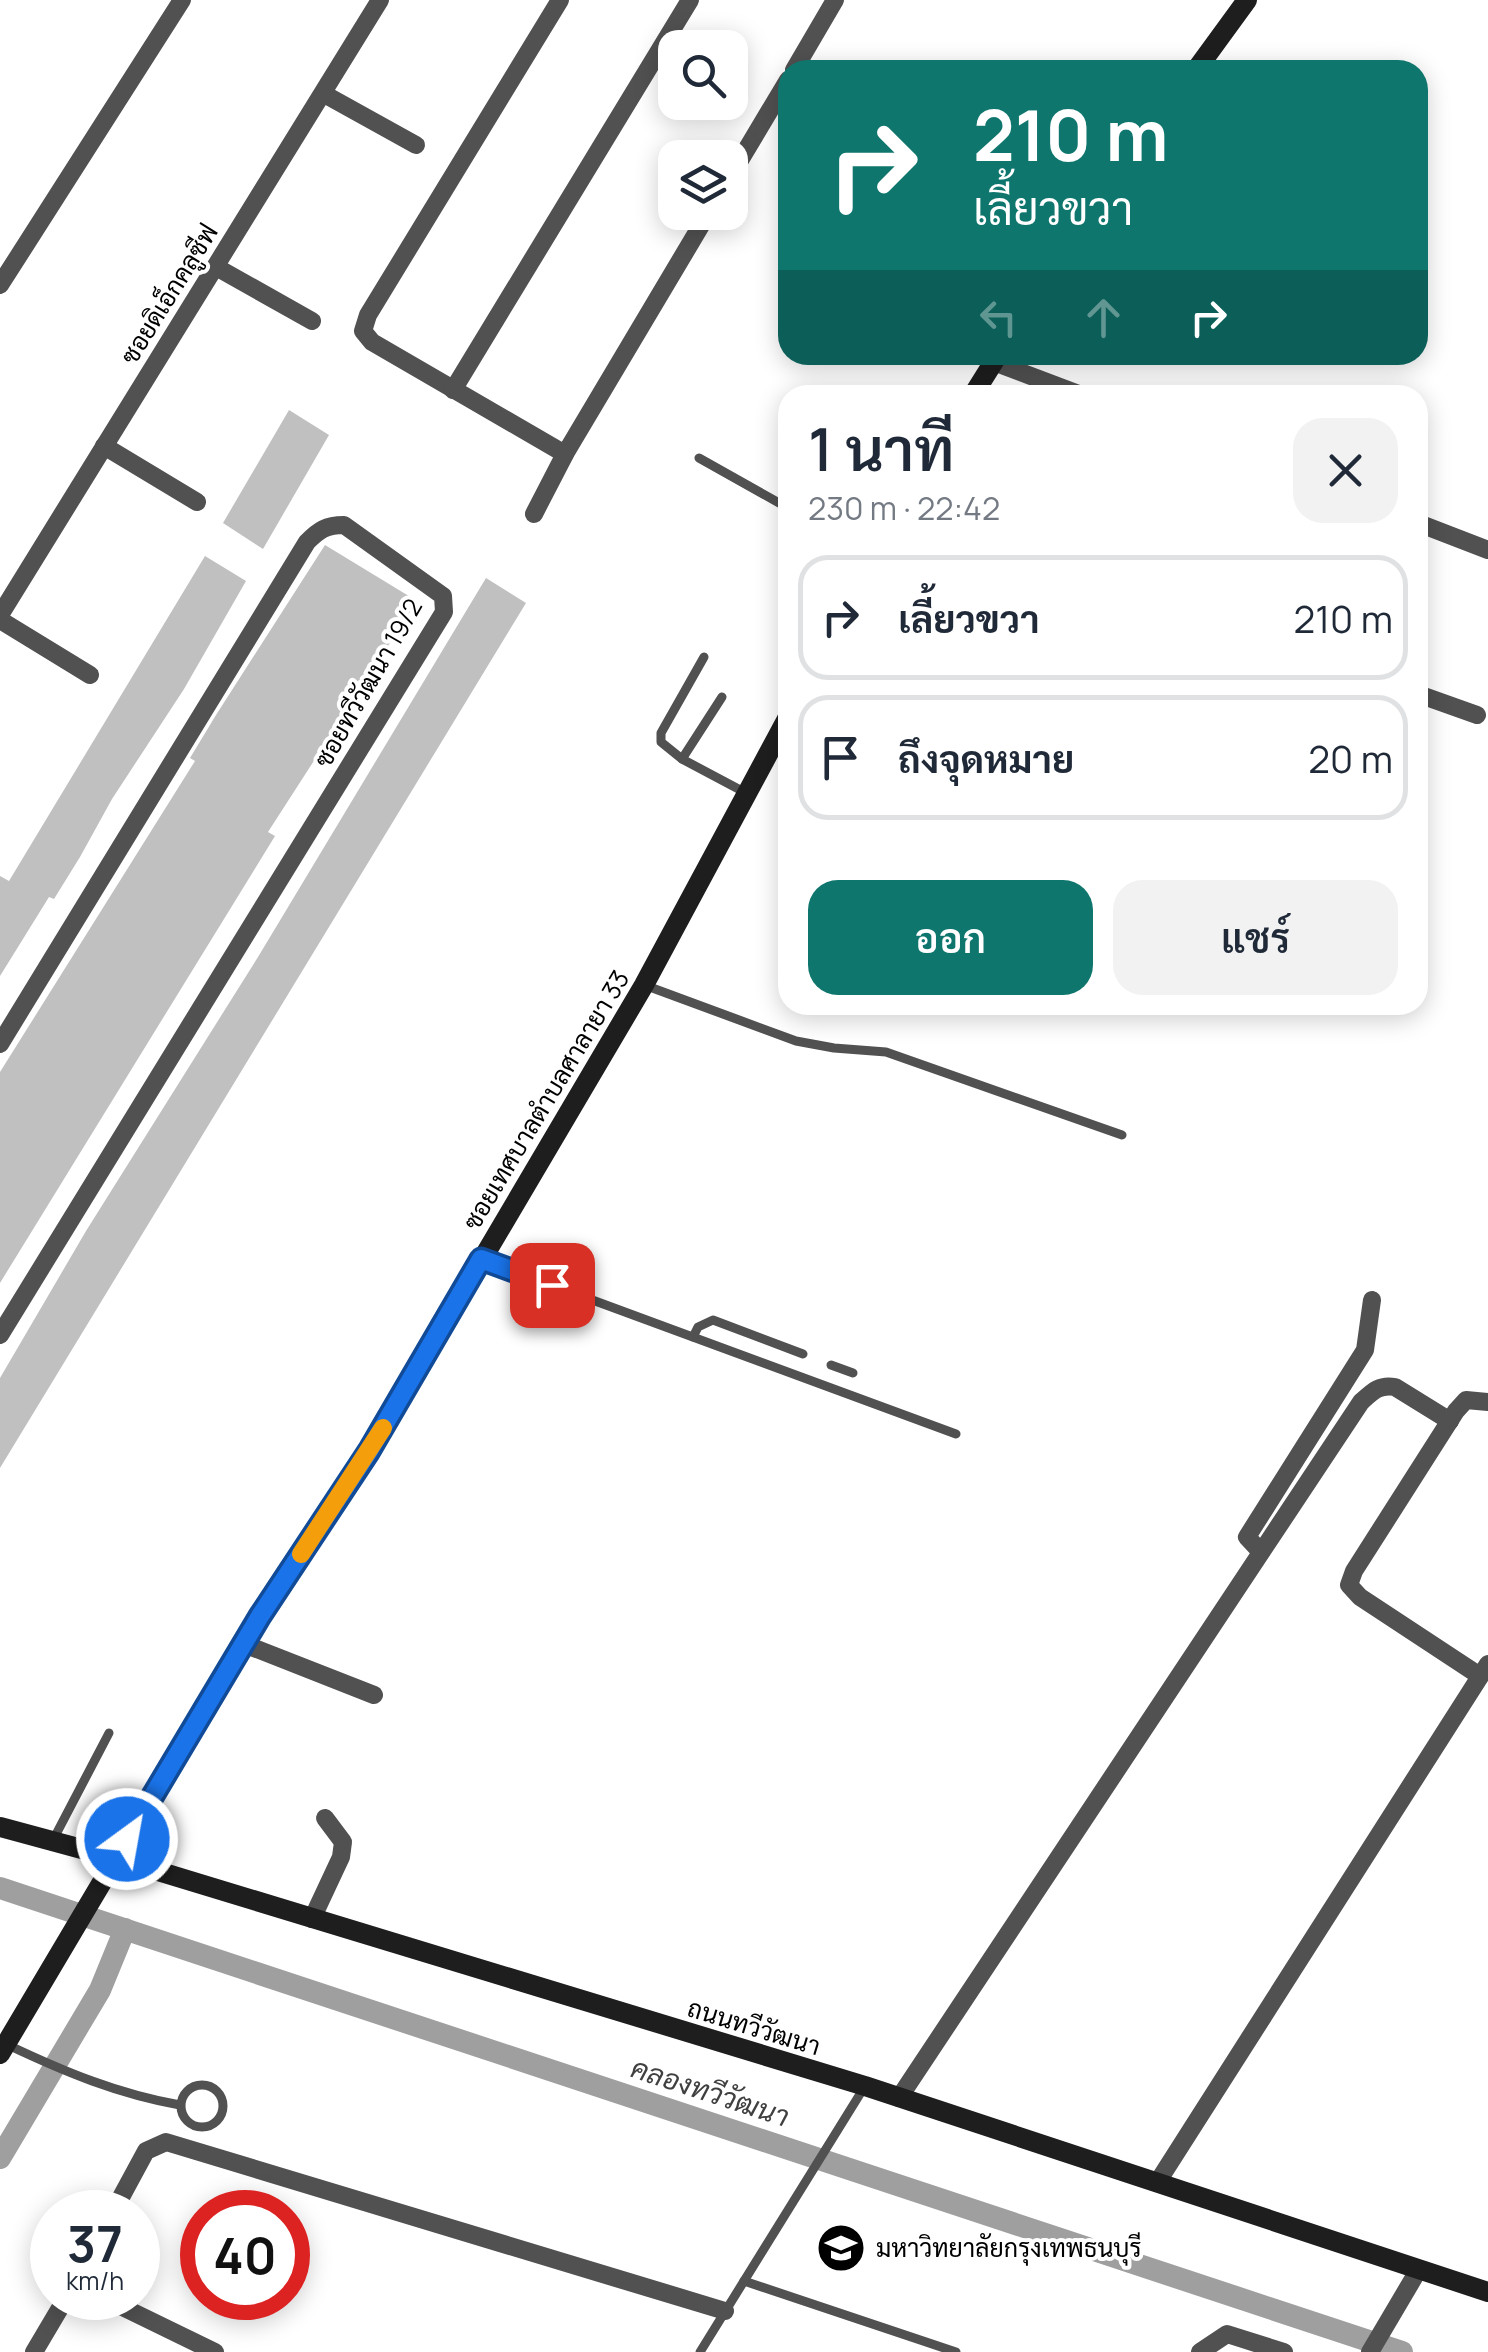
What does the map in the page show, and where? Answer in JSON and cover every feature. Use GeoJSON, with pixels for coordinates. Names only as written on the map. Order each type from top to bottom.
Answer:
{"type":"FeatureCollection","features":[{"type":"Feature","properties":{"kind":"street"},"geometry":{"type":"LineString","coordinates":[[0,285],[182,0]]}},
{"type":"Feature","properties":{"kind":"street","name":"ซอยดิเอ็กคลูซีฟ"},"geometry":{"type":"LineString","coordinates":[[0,617],[380,0]]}},
{"type":"Feature","properties":{"kind":"street"},"geometry":{"type":"LineString","coordinates":[[560,0],[368,315],[363,332],[372,342],[565,454]]}},
{"type":"Feature","properties":{"kind":"street"},"geometry":{"type":"LineString","coordinates":[[453,390],[690,0]]}},
{"type":"Feature","properties":{"kind":"street"},"geometry":{"type":"LineString","coordinates":[[800,60],[836,0]]}},
{"type":"Feature","properties":{"kind":"street"},"geometry":{"type":"LineString","coordinates":[[1203,60],[1247,0]]}},
{"type":"Feature","properties":{"kind":"street"},"geometry":{"type":"LineString","coordinates":[[324,94],[416,145]]}},
{"type":"Feature","properties":{"kind":"street"},"geometry":{"type":"LineString","coordinates":[[748,147],[778,97]]}},
{"type":"Feature","properties":{"kind":"street"},"geometry":{"type":"LineString","coordinates":[[534,514],[565,454],[698,230]]}},
{"type":"Feature","properties":{"kind":"street"},"geometry":{"type":"LineString","coordinates":[[216,267],[312,321]]}},
{"type":"Feature","properties":{"kind":"street"},"geometry":{"type":"LineString","coordinates":[[1012,365],[1059,385]]}},
{"type":"Feature","properties":{"kind":"street"},"geometry":{"type":"LineString","coordinates":[[104,446],[198,502]]}},
{"type":"Feature","properties":{"kind":"street","name":"ซอยทวีวัฒนา 19/2"},"geometry":{"type":"LineString","coordinates":[[0,1044],[297,559],[318,531],[328,525],[344,525],[443,596],[444,612],[0,1335]]}},
{"type":"Feature","properties":{"kind":"street"},"geometry":{"type":"LineString","coordinates":[[1428,527],[1488,550]]}},
{"type":"Feature","properties":{"kind":"street"},"geometry":{"type":"LineString","coordinates":[[0,617],[90,675]]}},
{"type":"Feature","properties":{"kind":"street"},"geometry":{"type":"LineString","coordinates":[[1428,698],[1477,715]]}},
{"type":"Feature","properties":{"kind":"street","name":"ซอยเทศบาลตำบลศาลายา 33"},"geometry":{"type":"LineString","coordinates":[[3,2049],[244,1644],[369,1451],[644,985],[778,735]]}},
{"type":"Feature","properties":{"kind":"street"},"geometry":{"type":"LineString","coordinates":[[1260,1552],[1247,1537],[1365,1350],[1372,1300]]}},
{"type":"Feature","properties":{"kind":"street"},"geometry":{"type":"LineString","coordinates":[[899,2098],[1361,1402],[1385,1385],[1395,1387],[1450,1421]]}},
{"type":"Feature","properties":{"kind":"street"},"geometry":{"type":"LineString","coordinates":[[1156,2183],[1484,1670],[1360,1597],[1349,1585],[1354,1571],[1450,1421],[1466,1400],[1488,1402]]}},
{"type":"Feature","properties":{"kind":"street"},"geometry":{"type":"LineString","coordinates":[[244,1644],[374,1695]]}},
{"type":"Feature","properties":{"kind":"street"},"geometry":{"type":"LineString","coordinates":[[312,1918],[341,1857],[342,1842],[326,1818]]}},
{"type":"Feature","properties":{"kind":"street","name":"ถนนทวีวัฒนา"},"geometry":{"type":"LineString","coordinates":[[0,1827],[115,1858],[865,2086],[1488,2292]]}},
{"type":"Feature","properties":{"kind":"street"},"geometry":{"type":"LineString","coordinates":[[125,2190],[146,2150],[166,2142],[725,2311]]}},
{"type":"Feature","properties":{"kind":"street"},"geometry":{"type":"LineString","coordinates":[[1370,2352],[1419,2269]]}},
{"type":"Feature","properties":{"kind":"street"},"geometry":{"type":"LineString","coordinates":[[34,2352],[53,2320]]}},
{"type":"Feature","properties":{"kind":"street"},"geometry":{"type":"LineString","coordinates":[[149,2320],[215,2352]]}},
{"type":"Feature","properties":{"kind":"street"},"geometry":{"type":"LineString","coordinates":[[1200,2352],[1227,2334],[1284,2352]]}},
{"type":"Feature","properties":{"kind":"lane"},"geometry":{"type":"LineString","coordinates":[[699,458],[778,502]]}},
{"type":"Feature","properties":{"kind":"lane"},"geometry":{"type":"LineString","coordinates":[[704,657],[660,733],[666,749],[746,794]]}},
{"type":"Feature","properties":{"kind":"lane"},"geometry":{"type":"LineString","coordinates":[[682,760],[722,697]]}},
{"type":"Feature","properties":{"kind":"lane"},"geometry":{"type":"LineString","coordinates":[[644,985],[796,1041],[886,1052],[1122,1135]]}},
{"type":"Feature","properties":{"kind":"lane"},"geometry":{"type":"LineString","coordinates":[[481,1259],[956,1434]]}},
{"type":"Feature","properties":{"kind":"lane"},"geometry":{"type":"LineString","coordinates":[[694,1337],[698,1326],[714,1320],[802,1354]]}},
{"type":"Feature","properties":{"kind":"lane"},"geometry":{"type":"LineString","coordinates":[[832,1366],[853,1373]]}},
{"type":"Feature","properties":{"kind":"lane"},"geometry":{"type":"LineString","coordinates":[[52,1842],[109,1733]]}},
{"type":"Feature","properties":{"kind":"lane"},"geometry":{"type":"LineString","coordinates":[[3,2049],[35,2057],[67,2074],[122,2093],[180,2104]]}},
{"type":"Feature","properties":{"kind":"lane"},"geometry":{"type":"LineString","coordinates":[[203,2084],[218,2092],[223,2108],[216,2122],[200,2128],[185,2120],[180,2104],[187,2090],[203,2084]]}},
{"type":"Feature","properties":{"kind":"lane"},"geometry":{"type":"LineString","coordinates":[[700,2352],[865,2086]]}},
{"type":"Feature","properties":{"kind":"lane"},"geometry":{"type":"LineString","coordinates":[[744,2282],[956,2352]]}},
{"type":"Feature","properties":{"kind":"building"},"geometry":{"type":"Polygon","coordinates":[[[289,410],[329,435],[263,549],[223,523],[289,410]]]}},
{"type":"Feature","properties":{"kind":"building"},"geometry":{"type":"Polygon","coordinates":[[[325,545],[417,601],[268,832],[275,836],[0,1283],[0,1072],[195,761],[190,758],[216,715],[325,545]]]}},
{"type":"Feature","properties":{"kind":"building"},"geometry":{"type":"Polygon","coordinates":[[[205,556],[246,581],[54,899],[49,897],[0,976],[0,876],[9,881],[205,556]]]}},
{"type":"Feature","properties":{"kind":"building"},"geometry":{"type":"Polygon","coordinates":[[[486,578],[526,603],[0,1468],[0,1378],[486,578]]]}},
{"type":"Feature","properties":{"kind":"waterway","name":"คลองทวีวัฒนา"},"geometry":{"type":"LineString","coordinates":[[0,1888],[1402,2352]]}},
{"type":"Feature","properties":{"kind":"waterway"},"geometry":{"type":"LineString","coordinates":[[0,2158],[100,1990],[125,1929]]}},
{"type":"Feature","properties":{"kind":"slow traffic"},"geometry":{"type":"LineString","coordinates":[[301,1554],[383,1428]]}},
{"type":"Feature","properties":{"kind":"place","name":"มหาวิทยาลัยกรุงเทพธนบุรี"},"geometry":{"type":"Point","coordinates":[841,2248]}},
{"type":"Feature","properties":{"kind":"route"},"geometry":{"type":"LineString","coordinates":[[127,1839],[260,1616],[369,1451],[481,1259],[552,1285]]}}]}
